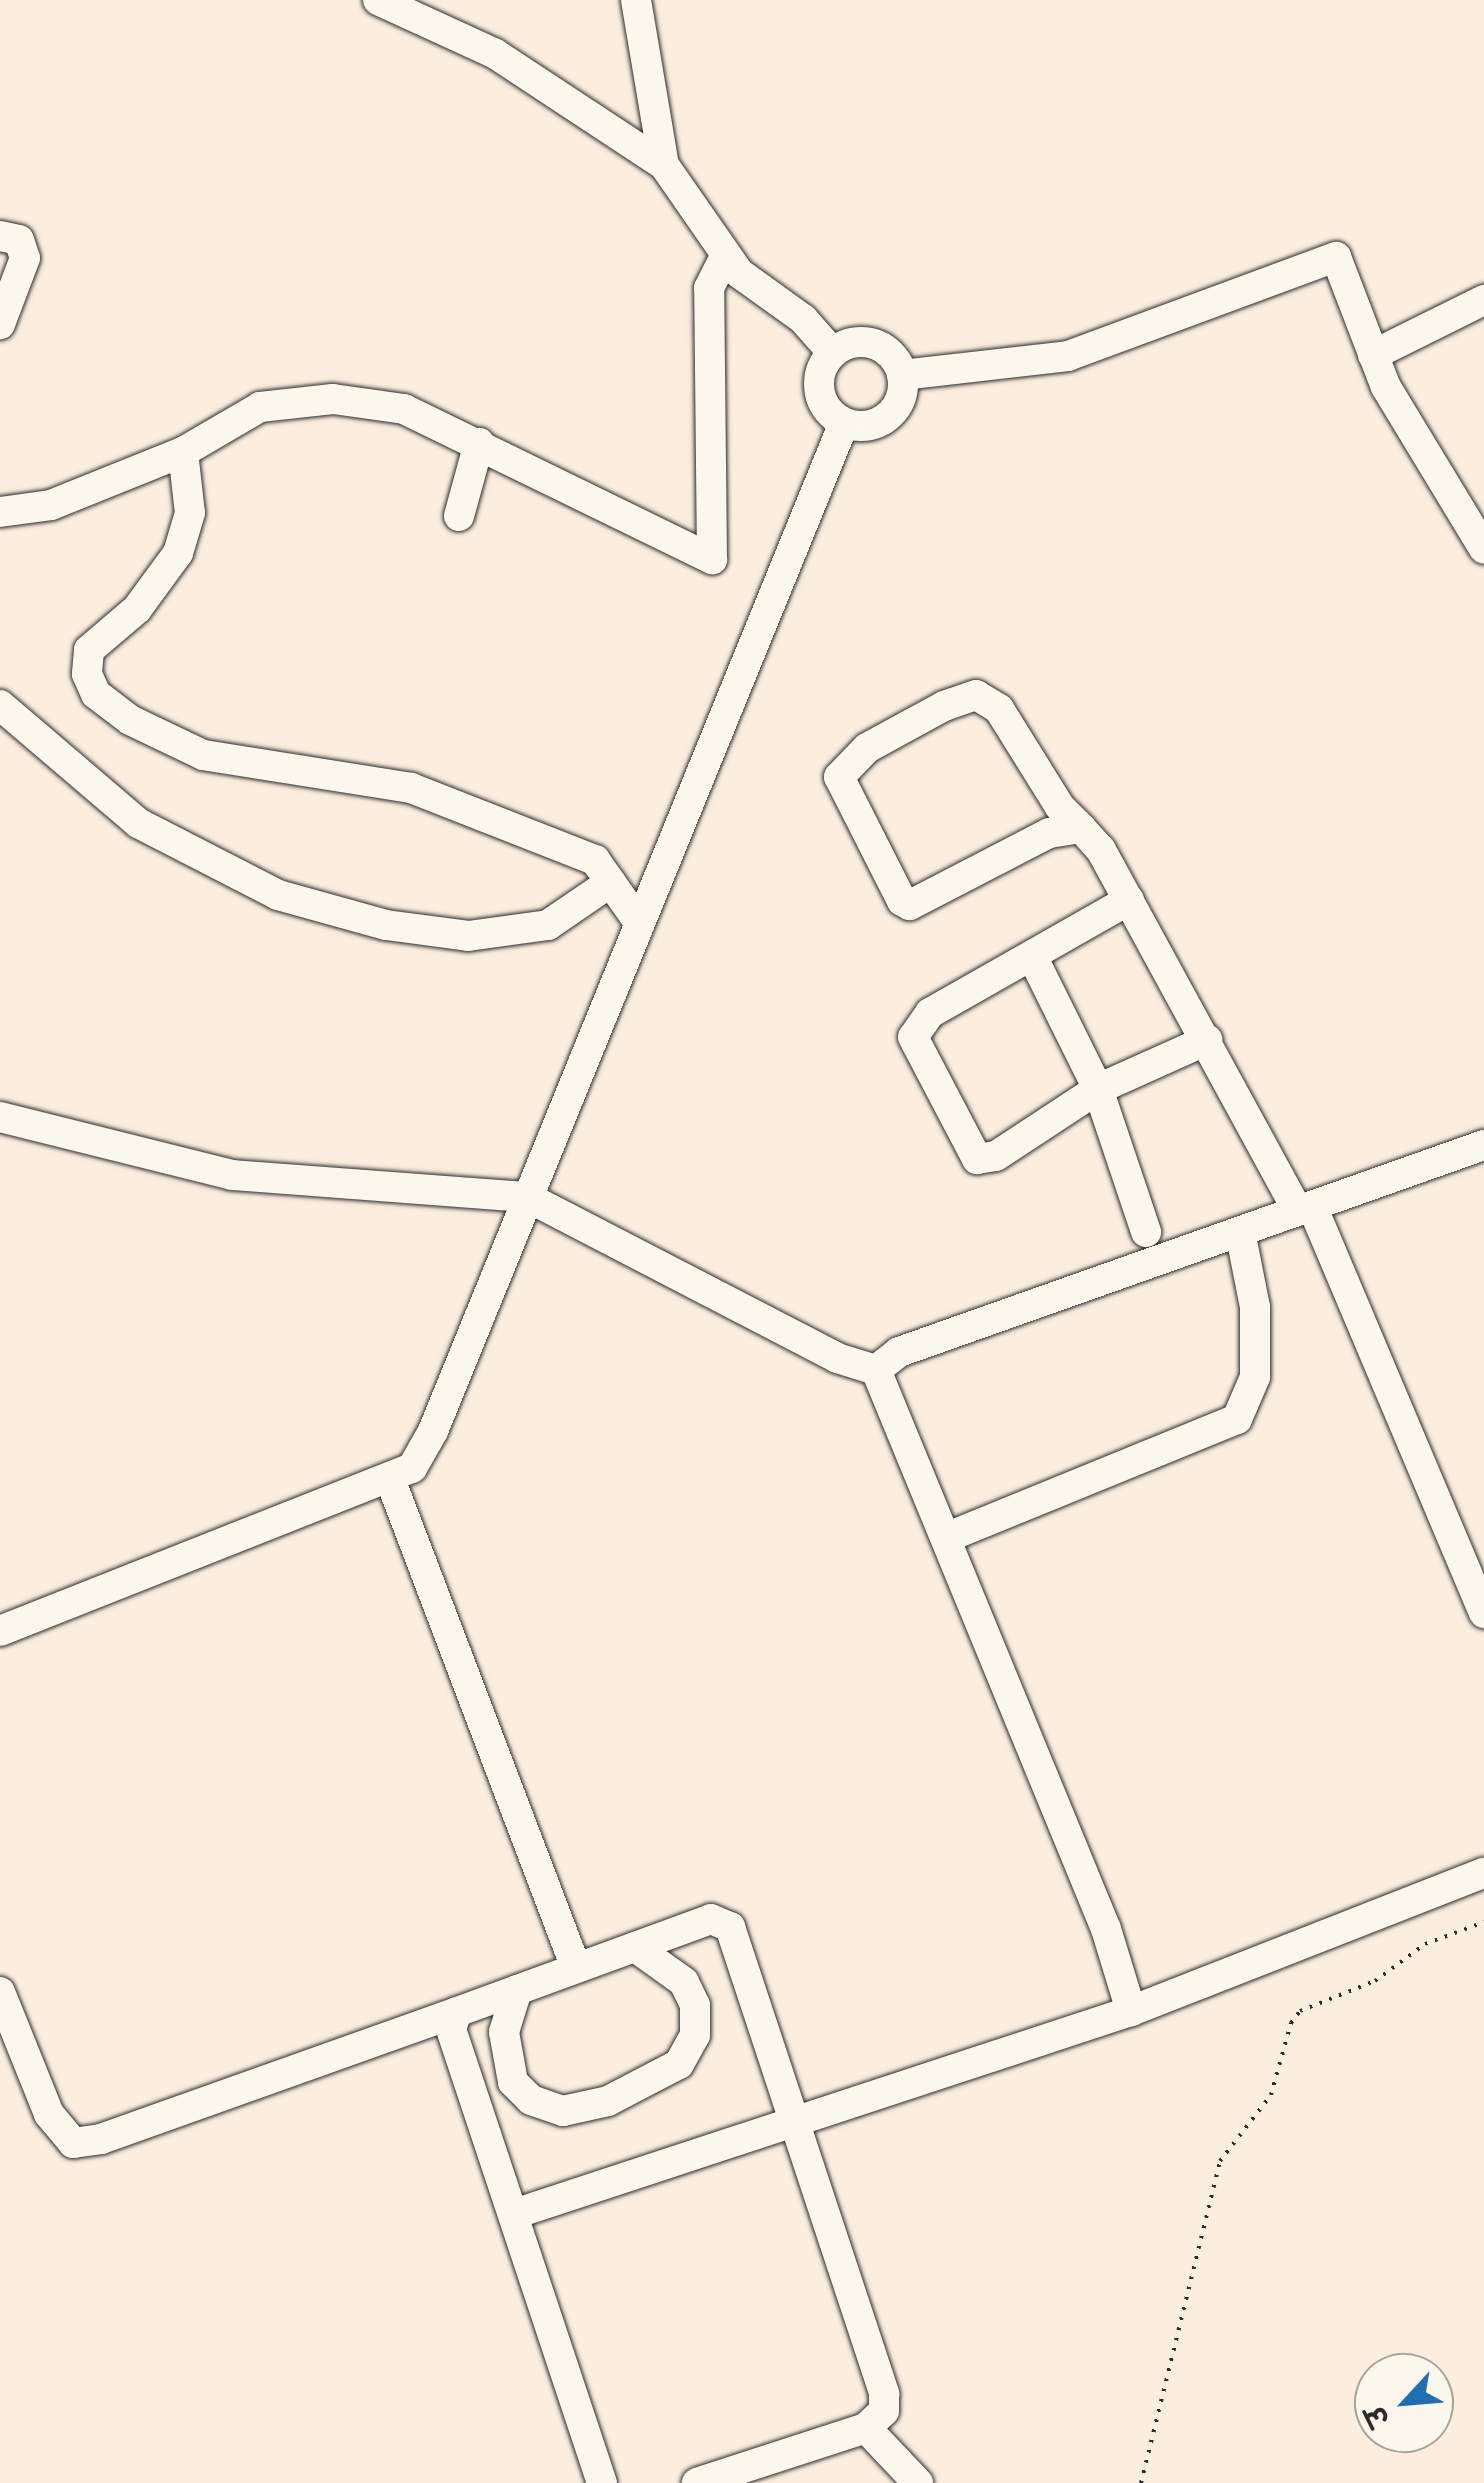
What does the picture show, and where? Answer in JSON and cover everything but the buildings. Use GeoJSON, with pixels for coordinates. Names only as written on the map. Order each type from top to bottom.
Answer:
{"type":"FeatureCollection","features":[{"type":"Feature","properties":{"kind":"street"},"geometry":{"type":"LineString","coordinates":[[378,0],[494,52],[664,165],[725,256],[803,319],[833,353]]}},
{"type":"Feature","properties":{"kind":"street"},"geometry":{"type":"LineString","coordinates":[[636,0],[664,165]]}},
{"type":"Feature","properties":{"kind":"street"},"geometry":{"type":"LineString","coordinates":[[0,236],[19,240],[26,258],[0,324]]}},
{"type":"Feature","properties":{"kind":"street"},"geometry":{"type":"LineString","coordinates":[[0,512],[51,505],[183,452],[260,407],[334,399],[404,408],[712,559],[709,288],[725,256]]}},
{"type":"Feature","properties":{"kind":"street"},"geometry":{"type":"LineString","coordinates":[[902,375],[1068,356],[1336,257],[1373,355],[1414,437],[1484,549]]}},
{"type":"Feature","properties":{"kind":"street"},"geometry":{"type":"LineString","coordinates":[[1373,355],[1484,300]]}},
{"type":"Feature","properties":{"kind":"street"},"geometry":{"type":"LineString","coordinates":[[868,343],[890,354],[902,375],[900,398],[887,417],[866,426],[844,422],[826,407],[819,384],[833,353],[868,343]]}},
{"type":"Feature","properties":{"kind":"street"},"geometry":{"type":"LineString","coordinates":[[0,1631],[412,1468],[433,1431],[844,422]]}},
{"type":"Feature","properties":{"kind":"street"},"geometry":{"type":"LineString","coordinates":[[458,516],[479,443]]}},
{"type":"Feature","properties":{"kind":"street"},"geometry":{"type":"LineString","coordinates":[[183,452],[190,513],[178,553],[137,609],[89,650],[87,674],[96,694],[130,720],[202,754],[411,788],[595,860],[638,922]]}},
{"type":"Feature","properties":{"kind":"street"},"geometry":{"type":"LineString","coordinates":[[1081,828],[1049,834],[910,905],[902,902],[839,777],[867,748],[976,695],[999,709],[1060,807],[1081,828],[1129,900],[1305,1208],[1484,1614]]}},
{"type":"Feature","properties":{"kind":"street"},"geometry":{"type":"LineString","coordinates":[[0,705],[138,823],[278,895],[386,925],[468,936],[548,925],[611,882]]}},
{"type":"Feature","properties":{"kind":"street"},"geometry":{"type":"LineString","coordinates":[[1129,900],[930,1012],[913,1037],[976,1160],[996,1156],[1098,1089],[1208,1040]]}},
{"type":"Feature","properties":{"kind":"street"},"geometry":{"type":"LineString","coordinates":[[1032,956],[1098,1089],[1146,1232]]}},
{"type":"Feature","properties":{"kind":"street"},"geometry":{"type":"LineString","coordinates":[[0,1117],[232,1175],[527,1198],[837,1358],[876,1370],[948,1537],[1106,1929],[1131,2010]]}},
{"type":"Feature","properties":{"kind":"street"},"geometry":{"type":"LineString","coordinates":[[876,1370],[899,1352],[1484,1145]]}},
{"type":"Feature","properties":{"kind":"street"},"geometry":{"type":"LineString","coordinates":[[948,1537],[1238,1418],[1255,1377],[1255,1307],[1240,1231]]}},
{"type":"Feature","properties":{"kind":"street"},"geometry":{"type":"LineString","coordinates":[[390,1479],[576,1968]]}},
{"type":"Feature","properties":{"kind":"street"},"geometry":{"type":"LineString","coordinates":[[514,2214],[1131,2010],[1484,1873]]}},
{"type":"Feature","properties":{"kind":"street"},"geometry":{"type":"LineString","coordinates":[[0,1992],[49,2114],[73,2143],[101,2139],[710,1919],[730,1927],[798,2120],[884,2394],[884,2411],[866,2428],[698,2483]]}},
{"type":"Feature","properties":{"kind":"street"},"geometry":{"type":"LineString","coordinates":[[517,1990],[504,2032],[513,2082],[531,2100],[564,2111],[608,2101],[678,2064],[695,2034],[695,2005],[684,1982],[635,1946]]}},
{"type":"Feature","properties":{"kind":"street"},"geometry":{"type":"LineString","coordinates":[[457,2012],[450,2029],[602,2483]]}},
{"type":"Feature","properties":{"kind":"street"},"geometry":{"type":"LineString","coordinates":[[866,2428],[918,2483]]}},
{"type":"Feature","properties":{"kind":"path"},"geometry":{"type":"LineString","coordinates":[[1141,2483],[1220,2160],[1270,2095],[1291,2023],[1300,2011],[1374,1981],[1425,1944],[1484,1922]]}}]}
